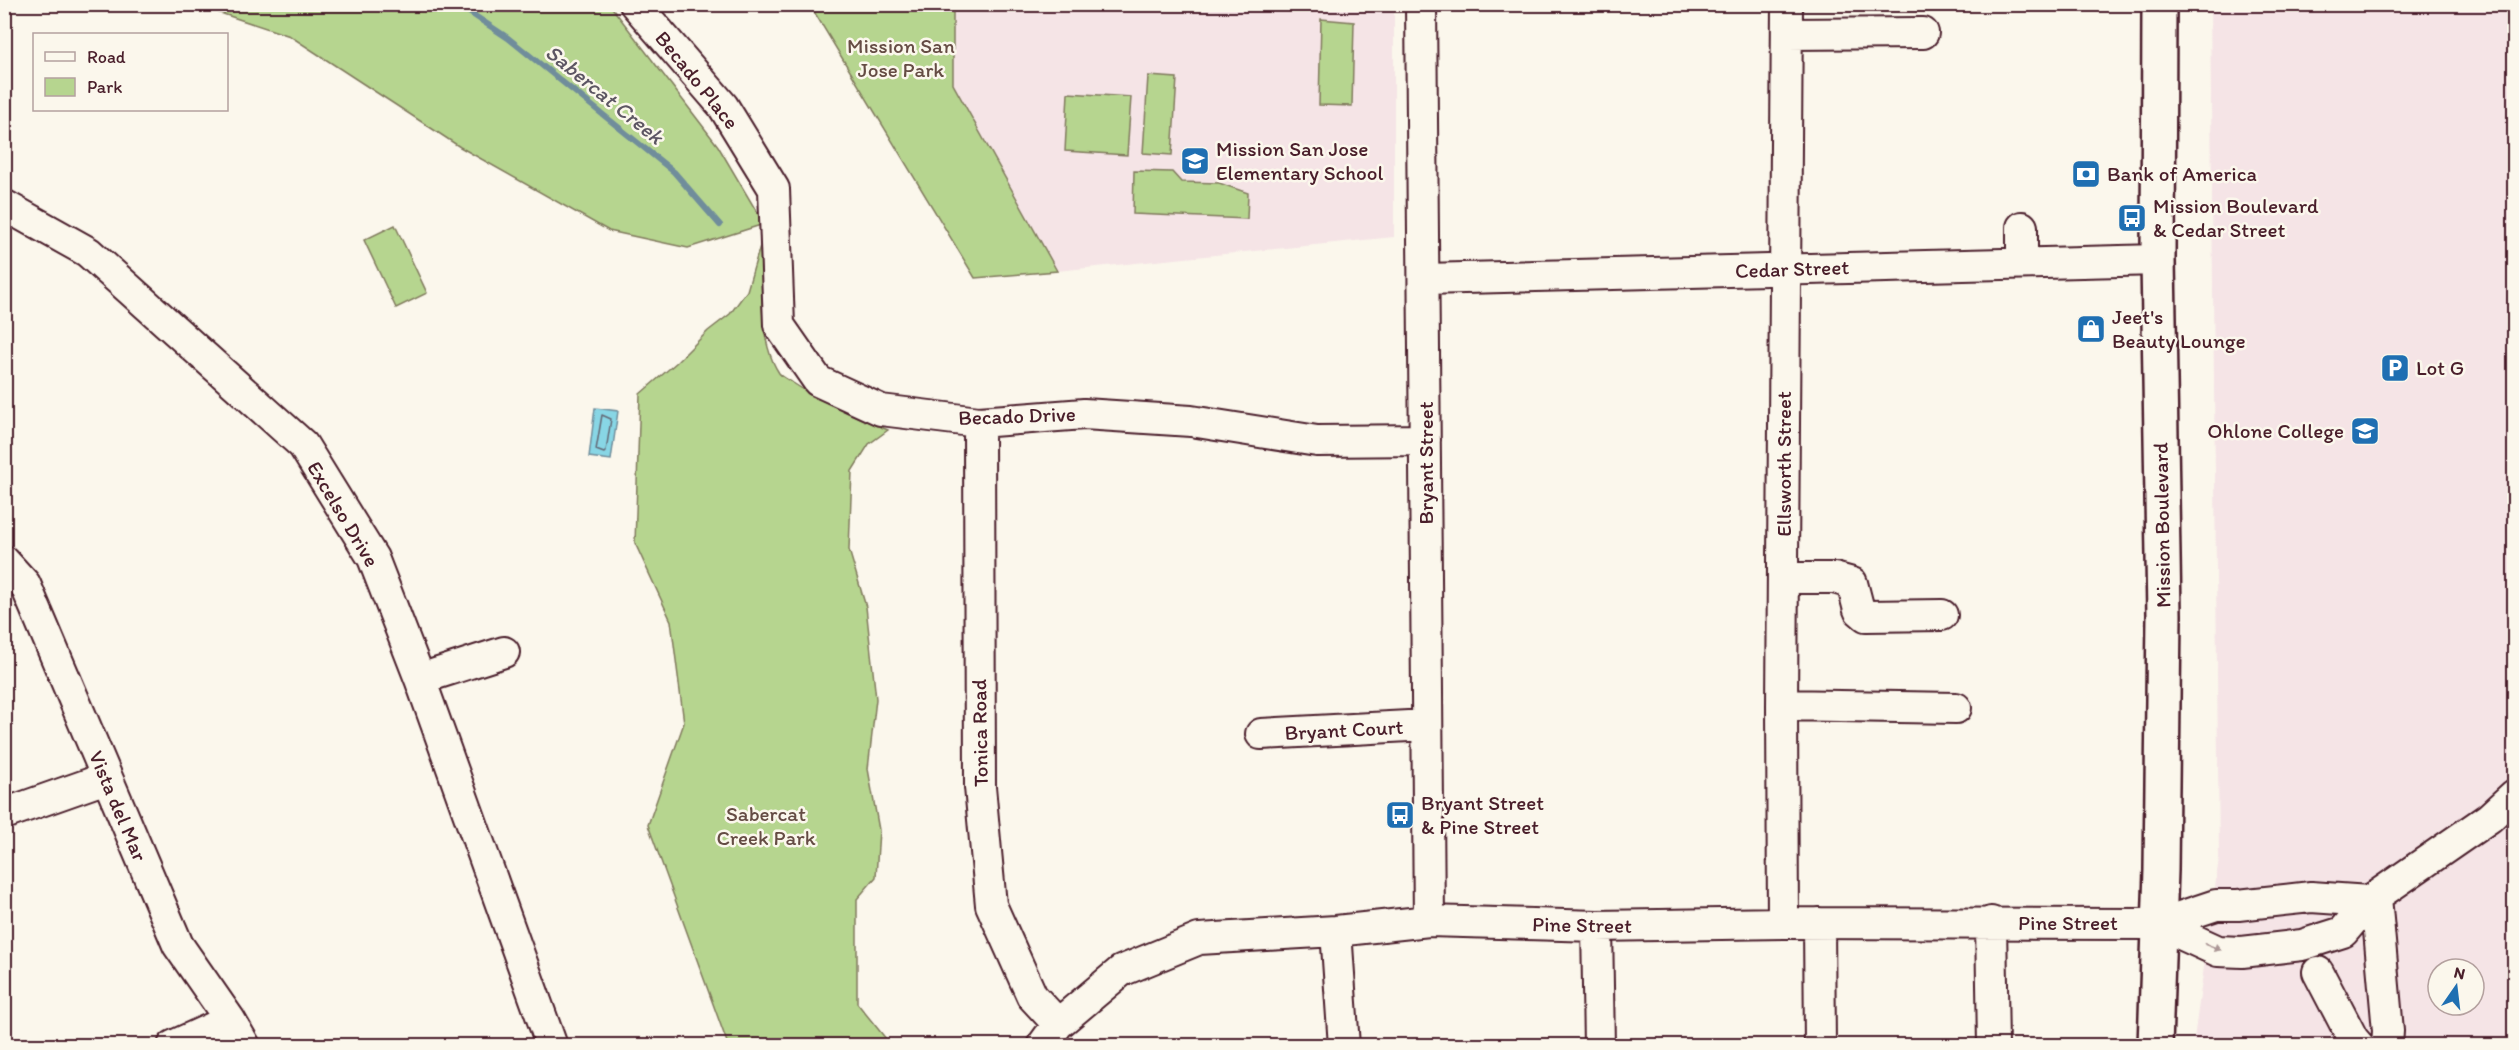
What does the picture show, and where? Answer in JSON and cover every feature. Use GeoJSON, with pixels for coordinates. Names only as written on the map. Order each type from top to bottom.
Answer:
{"type":"FeatureCollection","features":[{"type":"Feature","properties":{"kind":"main road","name":"Mission Boulevard"},"geometry":{"type":"LineString","coordinates":[[2155,1046],[2164,615],[2158,260],[2159,4]]}},
{"type":"Feature","properties":{"kind":"street","name":"Becado Place"},"geometry":{"type":"LineString","coordinates":[[635,4],[723,106],[774,189]]}},
{"type":"Feature","properties":{"kind":"street","name":"Bryant Street"},"geometry":{"type":"LineString","coordinates":[[1421,4],[1429,921]]}},
{"type":"Feature","properties":{"kind":"street"},"geometry":{"type":"LineString","coordinates":[[1787,19],[1923,33]]}},
{"type":"Feature","properties":{"kind":"street","name":"Ellsworth Street"},"geometry":{"type":"LineString","coordinates":[[1783,923],[1782,705],[1787,19]]}},
{"type":"Feature","properties":{"kind":"street","name":"Becado Drive"},"geometry":{"type":"LineString","coordinates":[[774,189],[779,325],[818,381],[881,410],[979,422],[1084,414],[1191,422],[1317,441],[1425,440]]}},
{"type":"Feature","properties":{"kind":"street","name":"Excelso Drive"},"geometry":{"type":"LineString","coordinates":[[4,205],[88,252],[303,445],[373,558],[420,680],[552,1046]]}},
{"type":"Feature","properties":{"kind":"street"},"geometry":{"type":"LineString","coordinates":[[2022,227],[2022,262]]}},
{"type":"Feature","properties":{"kind":"street","name":"Cedar Street"},"geometry":{"type":"LineString","coordinates":[[1425,279],[2158,260]]}},
{"type":"Feature","properties":{"kind":"street","name":"Tonica Road"},"geometry":{"type":"LineString","coordinates":[[979,422],[980,787],[991,905],[1050,1035]]}},
{"type":"Feature","properties":{"kind":"street","name":"Vista del Mar"},"geometry":{"type":"LineString","coordinates":[[4,561],[25,584],[178,945],[237,1033]]}},
{"type":"Feature","properties":{"kind":"street"},"geometry":{"type":"LineString","coordinates":[[1784,578],[1834,578],[1852,583],[1859,610],[1866,616],[1942,615]]}},
{"type":"Feature","properties":{"kind":"street"},"geometry":{"type":"LineString","coordinates":[[420,680],[504,652]]}},
{"type":"Feature","properties":{"kind":"street"},"geometry":{"type":"LineString","coordinates":[[1782,705],[1956,708]]}},
{"type":"Feature","properties":{"kind":"street","name":"Bryant Court"},"geometry":{"type":"LineString","coordinates":[[1261,734],[1427,725]]}},
{"type":"Feature","properties":{"kind":"street"},"geometry":{"type":"LineString","coordinates":[[4,814],[106,778]]}},
{"type":"Feature","properties":{"kind":"street"},"geometry":{"type":"LineString","coordinates":[[2159,924],[2218,951],[2242,952],[2302,945],[2343,932],[2372,899],[2489,818],[2514,795]]}},
{"type":"Feature","properties":{"kind":"street"},"geometry":{"type":"LineString","coordinates":[[2159,924],[2216,905],[2238,905],[2311,897],[2372,899]]}},
{"type":"Feature","properties":{"kind":"street"},"geometry":{"type":"LineString","coordinates":[[2372,899],[2388,1031],[2387,1046]]}},
{"type":"Feature","properties":{"kind":"street","name":"Pine Street"},"geometry":{"type":"LineString","coordinates":[[1050,1035],[1121,971],[1199,939],[1336,931],[1429,921],[1598,926],[1991,922],[2159,924]]}},
{"type":"Feature","properties":{"kind":"street"},"geometry":{"type":"LineString","coordinates":[[1991,922],[1993,1046]]}},
{"type":"Feature","properties":{"kind":"street"},"geometry":{"type":"LineString","coordinates":[[1819,923],[1820,1046]]}},
{"type":"Feature","properties":{"kind":"street"},"geometry":{"type":"LineString","coordinates":[[1598,926],[1599,1046]]}},
{"type":"Feature","properties":{"kind":"street"},"geometry":{"type":"LineString","coordinates":[[1336,931],[1344,1046]]}},
{"type":"Feature","properties":{"kind":"street"},"geometry":{"type":"LineString","coordinates":[[2318,972],[2353,1039],[2359,1046]]}},
{"type":"Feature","properties":{"kind":"street"},"geometry":{"type":"LineString","coordinates":[[173,1046],[237,1033]]}},
{"type":"Feature","properties":{"kind":"shaded area","name":"Mission San Jose Elementary School"},"geometry":{"type":"Polygon","coordinates":[[[953,5],[1394,5],[1394,237],[1057,271],[953,84],[953,5]]]}},
{"type":"Feature","properties":{"kind":"shaded area","name":"Ohlone College"},"geometry":{"type":"Polygon","coordinates":[[[2210,5],[2514,5],[2514,1045],[2193,1046],[2219,858],[2210,5]]]}},
{"type":"Feature","properties":{"kind":"green space"},"geometry":{"type":"Polygon","coordinates":[[[196,5],[610,5],[718,146],[764,224],[688,248],[609,231],[460,147],[290,36],[196,5]]]}},
{"type":"Feature","properties":{"kind":"green space","name":"Mission San Jose Park"},"geometry":{"type":"Polygon","coordinates":[[[810,5],[953,5],[953,84],[1057,271],[975,278],[810,5]]]}},
{"type":"Feature","properties":{"kind":"green space"},"geometry":{"type":"Polygon","coordinates":[[[1321,19],[1354,22],[1352,106],[1319,105],[1321,19]]]}},
{"type":"Feature","properties":{"kind":"green space"},"geometry":{"type":"Polygon","coordinates":[[[1148,76],[1177,78],[1172,155],[1143,153],[1148,76]]]}},
{"type":"Feature","properties":{"kind":"green space"},"geometry":{"type":"Polygon","coordinates":[[[1068,93],[1131,97],[1127,155],[1065,151],[1068,93]]]}},
{"type":"Feature","properties":{"kind":"green space"},"geometry":{"type":"Polygon","coordinates":[[[1134,171],[1172,172],[1181,182],[1219,183],[1248,193],[1247,219],[1133,214],[1134,171]]]}},
{"type":"Feature","properties":{"kind":"green space"},"geometry":{"type":"Polygon","coordinates":[[[395,225],[427,293],[396,308],[364,240],[395,225]]]}},
{"type":"Feature","properties":{"kind":"green space","name":"Sabercat Creek Park"},"geometry":{"type":"Polygon","coordinates":[[[764,232],[762,305],[764,324],[772,359],[779,373],[828,403],[888,430],[869,444],[852,471],[849,550],[866,607],[876,699],[868,769],[879,830],[876,877],[857,899],[857,1003],[891,1045],[728,1045],[648,825],[684,723],[671,621],[635,543],[640,394],[708,331],[730,314],[747,291],[764,232]]]}},
{"type":"Feature","properties":{"kind":"water"},"geometry":{"type":"Polygon","coordinates":[[[595,408],[618,411],[611,460],[589,457],[595,408]]]}},
{"type":"Feature","properties":{"kind":"waterway","name":"Sabercat Creek"},"geometry":{"type":"LineString","coordinates":[[457,4],[508,38],[674,172],[720,225]]}},
{"type":"Feature","properties":{"kind":"place","name":"Mission San Jose Elementary School"},"geometry":{"type":"Point","coordinates":[1195,161]}},
{"type":"Feature","properties":{"kind":"place","name":"Bank of America"},"geometry":{"type":"Point","coordinates":[2086,174]}},
{"type":"Feature","properties":{"kind":"place","name":"Mission Boulevard & Cedar Street"},"geometry":{"type":"Point","coordinates":[2132,218]}},
{"type":"Feature","properties":{"kind":"place","name":"Jeet's Beauty Lounge"},"geometry":{"type":"Point","coordinates":[2091,329]}},
{"type":"Feature","properties":{"kind":"place","name":"Lot G"},"geometry":{"type":"Point","coordinates":[2395,368]}},
{"type":"Feature","properties":{"kind":"place","name":"Ohlone College"},"geometry":{"type":"Point","coordinates":[2365,431]}},
{"type":"Feature","properties":{"kind":"place","name":"Bryant Street & Pine Street"},"geometry":{"type":"Point","coordinates":[1400,815]}}]}
